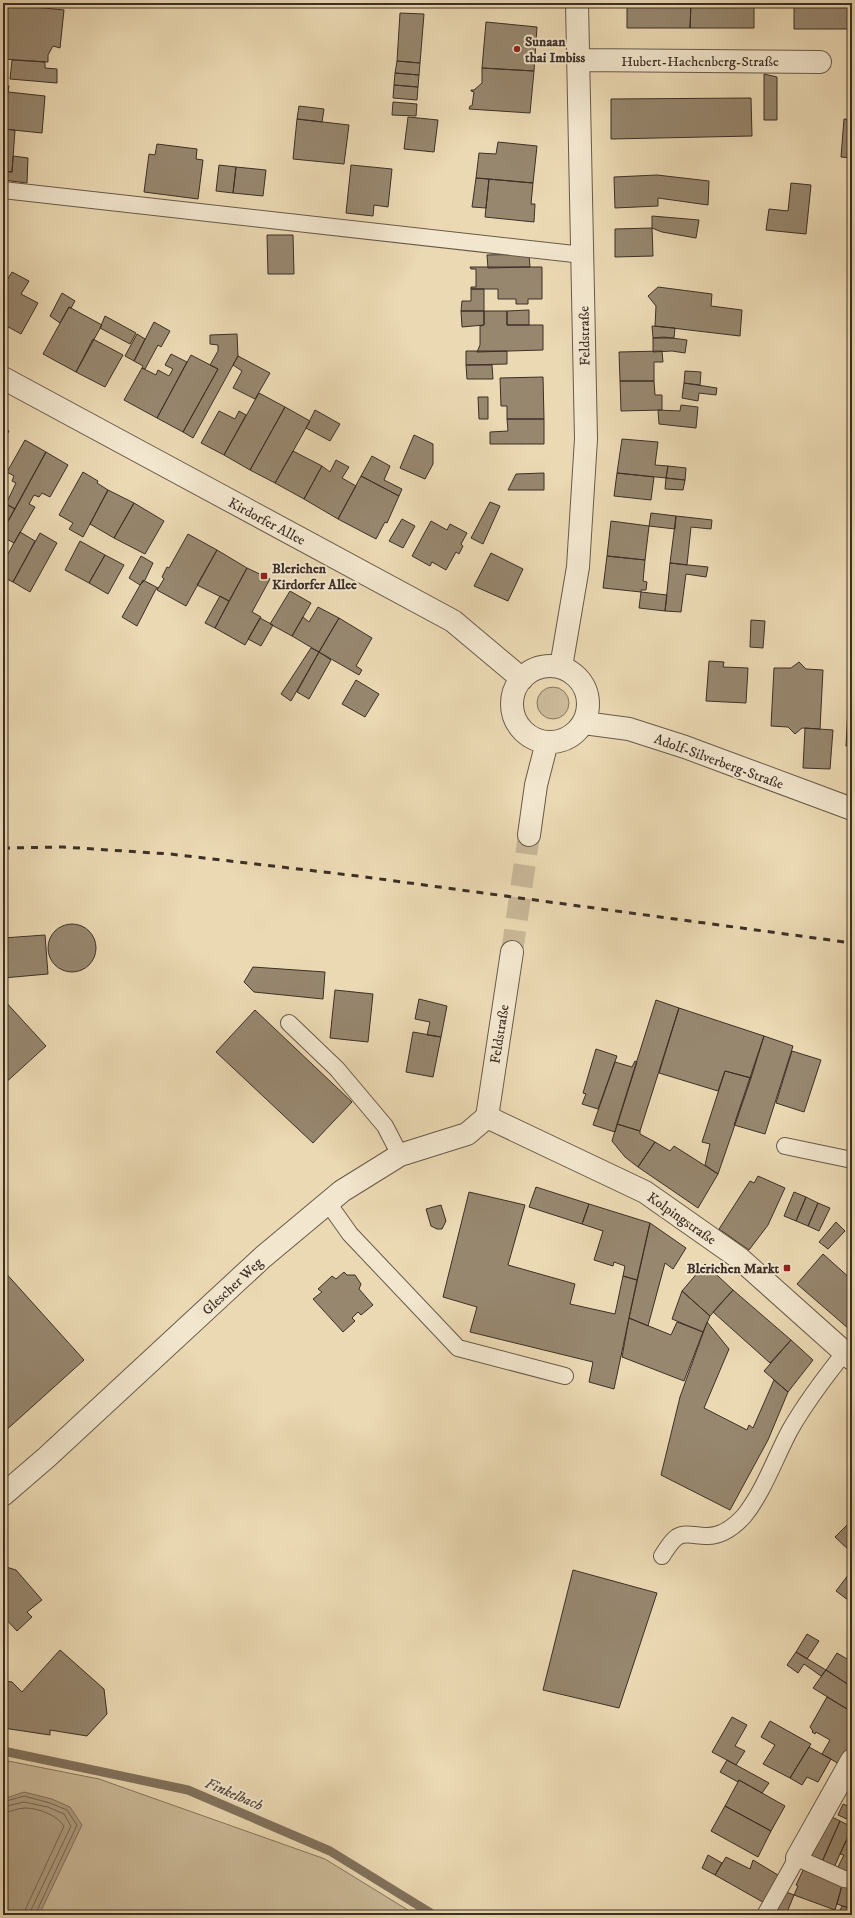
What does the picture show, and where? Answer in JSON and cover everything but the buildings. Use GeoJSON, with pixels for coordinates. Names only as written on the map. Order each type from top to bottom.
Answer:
{"type":"FeatureCollection","features":[{"type":"Feature","properties":{"kind":"street","name":"Feldstraße"},"geometry":{"type":"LineString","coordinates":[[561,667],[578,568],[586,446],[577,3]]}},
{"type":"Feature","properties":{"kind":"street","name":"Hubert-Hachenberg-Straße"},"geometry":{"type":"LineString","coordinates":[[579,60],[820,62]]}},
{"type":"Feature","properties":{"kind":"street","name":"Kirdorfer Allee"},"geometry":{"type":"LineString","coordinates":[[3,378],[453,621],[522,679]]}},
{"type":"Feature","properties":{"kind":"street"},"geometry":{"type":"LineString","coordinates":[[548,666],[561,667],[577,677],[585,688],[588,697],[588,710],[584,722],[572,736],[560,741],[547,742],[528,736],[519,726],[514,714],[514,694],[522,679],[535,669],[548,666]]}},
{"type":"Feature","properties":{"kind":"street","name":"Adolf-Silverberg-Straße"},"geometry":{"type":"LineString","coordinates":[[584,722],[629,729],[685,747],[852,809]]}},
{"type":"Feature","properties":{"kind":"street"},"geometry":{"type":"LineString","coordinates":[[529,835],[536,785],[547,742]]}},
{"type":"Feature","properties":{"kind":"street","name":"Feldstraße"},"geometry":{"type":"LineString","coordinates":[[487,1117],[512,952]]}},
{"type":"Feature","properties":{"kind":"street","name":"Glescher Weg"},"geometry":{"type":"LineString","coordinates":[[3,1495],[47,1457],[263,1257],[342,1191],[400,1156],[467,1134],[487,1117]]}},
{"type":"Feature","properties":{"kind":"street","name":"Kolpingstraße"},"geometry":{"type":"LineString","coordinates":[[487,1117],[645,1192],[738,1258],[849,1356]]}},
{"type":"Feature","properties":{"kind":"street"},"geometry":{"type":"LineString","coordinates":[[797,1858],[852,1760]]}},
{"type":"Feature","properties":{"kind":"lane"},"geometry":{"type":"LineString","coordinates":[[3,190],[583,255]]}},
{"type":"Feature","properties":{"kind":"lane"},"geometry":{"type":"LineString","coordinates":[[289,1023],[347,1080],[385,1126],[400,1156]]}},
{"type":"Feature","properties":{"kind":"lane"},"geometry":{"type":"LineString","coordinates":[[785,1146],[852,1160]]}},
{"type":"Feature","properties":{"kind":"lane"},"geometry":{"type":"LineString","coordinates":[[328,1203],[350,1234],[458,1348],[565,1376]]}},
{"type":"Feature","properties":{"kind":"lane"},"geometry":{"type":"LineString","coordinates":[[662,1556],[678,1536],[688,1534],[706,1536],[720,1534],[731,1528],[744,1515],[760,1491],[791,1429],[826,1375],[849,1356]]}},
{"type":"Feature","properties":{"kind":"lane"},"geometry":{"type":"LineString","coordinates":[[765,1915],[797,1858],[844,1879],[852,1880]]}},
{"type":"Feature","properties":{"kind":"shaded area"},"geometry":{"type":"Polygon","coordinates":[[[550,687],[556,687],[565,691],[569,703],[565,715],[556,719],[550,719],[541,715],[537,706],[537,700],[541,691],[550,687]]]}},
{"type":"Feature","properties":{"kind":"shaded area"},"geometry":{"type":"Polygon","coordinates":[[[3,1760],[99,1779],[325,1859],[416,1915],[3,1915],[3,1760]]]}},
{"type":"Feature","properties":{"kind":"water"},"geometry":{"type":"Polygon","coordinates":[[[24,1792],[52,1799],[70,1807],[82,1825],[39,1915],[3,1915],[3,1799],[24,1792]]]}},
{"type":"Feature","properties":{"kind":"waterway","name":"Finkelbach"},"geometry":{"type":"LineString","coordinates":[[3,1751],[188,1790],[330,1851],[434,1915]]}},
{"type":"Feature","properties":{"kind":"tunnel"},"geometry":{"type":"LineString","coordinates":[[512,952],[529,835]]}},
{"type":"Feature","properties":{"kind":"railway"},"geometry":{"type":"LineString","coordinates":[[3,848],[63,847],[170,854],[358,876],[852,943]]}},
{"type":"Feature","properties":{"kind":"place","name":"Sunaan thai Imbiss"},"geometry":{"type":"Point","coordinates":[517,49]}},
{"type":"Feature","properties":{"kind":"place","name":"Blerichen Kirdorfer Allee"},"geometry":{"type":"Point","coordinates":[264,576]}},
{"type":"Feature","properties":{"kind":"place","name":"Blerichen Markt"},"geometry":{"type":"Point","coordinates":[787,1268]}}]}
